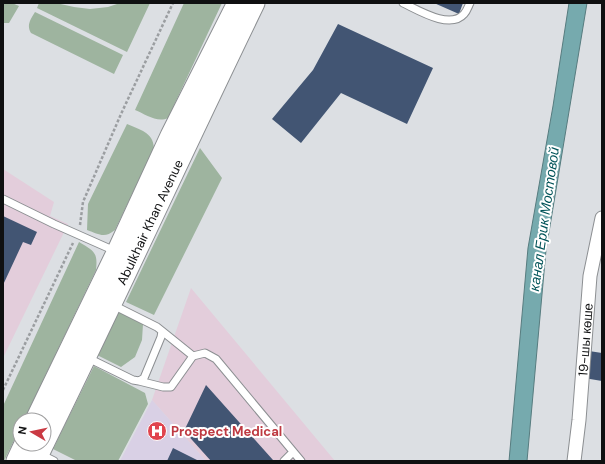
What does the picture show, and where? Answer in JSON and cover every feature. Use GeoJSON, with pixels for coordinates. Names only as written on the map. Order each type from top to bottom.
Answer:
{"type":"FeatureCollection","features":[{"type":"Feature","properties":{"kind":"main road","name":"Abulkhair Khan Avenue"},"geometry":{"type":"LineString","coordinates":[[40,412],[124,256],[178,140],[238,3]]}},
{"type":"Feature","properties":{"kind":"main road","name":"Abulkhair Khan Avenue"},"geometry":{"type":"LineString","coordinates":[[178,140],[254,3]]}},
{"type":"Feature","properties":{"kind":"main road","name":"Abulkhair Khan Avenue"},"geometry":{"type":"LineString","coordinates":[[52,426],[111,304],[124,256]]}},
{"type":"Feature","properties":{"kind":"main road","name":"Abulkhair Khan Avenue"},"geometry":{"type":"LineString","coordinates":[[17,461],[38,452]]}},
{"type":"Feature","properties":{"kind":"street","name":"19-шы көше"},"geometry":{"type":"LineString","coordinates":[[574,461],[579,420],[590,276],[602,218]]}},
{"type":"Feature","properties":{"kind":"street"},"geometry":{"type":"LineString","coordinates":[[590,276],[602,270]]}},
{"type":"Feature","properties":{"kind":"lane"},"geometry":{"type":"LineString","coordinates":[[403,3],[436,18],[448,20],[458,19],[465,14],[470,3]]}},
{"type":"Feature","properties":{"kind":"lane"},"geometry":{"type":"LineString","coordinates":[[3,199],[124,256]]}},
{"type":"Feature","properties":{"kind":"lane"},"geometry":{"type":"LineString","coordinates":[[111,304],[157,327],[193,356]]}},
{"type":"Feature","properties":{"kind":"lane"},"geometry":{"type":"LineString","coordinates":[[139,381],[144,378],[161,337],[162,331]]}},
{"type":"Feature","properties":{"kind":"lane"},"geometry":{"type":"LineString","coordinates":[[86,357],[133,380],[163,387],[171,387],[193,356],[206,354],[216,359],[301,461]]}},
{"type":"Feature","properties":{"kind":"lane"},"geometry":{"type":"LineString","coordinates":[[284,461],[293,452]]}},
{"type":"Feature","properties":{"kind":"path"},"geometry":{"type":"LineString","coordinates":[[79,229],[83,202],[121,114],[173,3]]}},
{"type":"Feature","properties":{"kind":"path"},"geometry":{"type":"LineString","coordinates":[[3,390],[75,239]]}},
{"type":"Feature","properties":{"kind":"shaded area"},"geometry":{"type":"Polygon","coordinates":[[[3,169],[54,202],[50,216],[68,224],[3,358],[3,169]]]}},
{"type":"Feature","properties":{"kind":"shaded area"},"geometry":{"type":"Polygon","coordinates":[[[191,288],[335,461],[206,461],[152,400],[191,288]]]}},
{"type":"Feature","properties":{"kind":"shaded area","name":"Prospect Medical"},"geometry":{"type":"Polygon","coordinates":[[[152,400],[206,461],[120,461],[152,400]]]}},
{"type":"Feature","properties":{"kind":"green space"},"geometry":{"type":"Polygon","coordinates":[[[3,3],[12,3],[19,6],[9,23],[3,23],[3,3]]]}},
{"type":"Feature","properties":{"kind":"green space"},"geometry":{"type":"Polygon","coordinates":[[[39,3],[56,3],[90,9],[108,7],[120,3],[150,3],[127,52],[37,8],[39,3]]]}},
{"type":"Feature","properties":{"kind":"green space"},"geometry":{"type":"Polygon","coordinates":[[[184,3],[222,3],[168,118],[155,119],[135,110],[184,3]]]}},
{"type":"Feature","properties":{"kind":"green space"},"geometry":{"type":"Polygon","coordinates":[[[35,12],[123,55],[114,74],[31,33],[29,25],[35,12]]]}},
{"type":"Feature","properties":{"kind":"green space"},"geometry":{"type":"Polygon","coordinates":[[[127,124],[145,132],[151,138],[154,148],[115,230],[104,235],[98,234],[87,230],[88,204],[127,124]]]}},
{"type":"Feature","properties":{"kind":"green space"},"geometry":{"type":"Polygon","coordinates":[[[200,148],[222,178],[154,315],[126,302],[200,148]]]}},
{"type":"Feature","properties":{"kind":"green space"},"geometry":{"type":"Polygon","coordinates":[[[79,242],[94,253],[96,259],[96,270],[28,412],[12,412],[12,444],[4,461],[3,406],[79,242]]]}},
{"type":"Feature","properties":{"kind":"green space"},"geometry":{"type":"Polygon","coordinates":[[[118,311],[143,324],[142,340],[135,357],[121,367],[97,355],[118,311]]]}},
{"type":"Feature","properties":{"kind":"green space"},"geometry":{"type":"Polygon","coordinates":[[[94,366],[145,393],[148,404],[118,461],[77,461],[53,449],[94,366]]]}},
{"type":"Feature","properties":{"kind":"water","name":"канал Ерик Мостовой"},"geometry":{"type":"Polygon","coordinates":[[[569,3],[587,3],[546,250],[527,461],[509,461],[528,248],[553,106],[569,3]]]}},
{"type":"Feature","properties":{"kind":"building"},"geometry":{"type":"Polygon","coordinates":[[[434,3],[463,3],[459,14],[434,3]]]}},
{"type":"Feature","properties":{"kind":"building"},"geometry":{"type":"Polygon","coordinates":[[[338,24],[433,68],[407,124],[341,93],[301,143],[272,119],[313,70],[338,24]]]}},
{"type":"Feature","properties":{"kind":"building"},"geometry":{"type":"Polygon","coordinates":[[[3,216],[37,232],[31,245],[23,242],[3,285],[3,216]]]}},
{"type":"Feature","properties":{"kind":"building"},"geometry":{"type":"Polygon","coordinates":[[[589,351],[602,353],[602,381],[584,378],[589,351]]]}},
{"type":"Feature","properties":{"kind":"building"},"geometry":{"type":"Polygon","coordinates":[[[206,385],[273,460],[211,461],[184,431],[206,385]]]}},
{"type":"Feature","properties":{"kind":"building"},"geometry":{"type":"Polygon","coordinates":[[[173,448],[199,461],[167,461],[173,448]]]}},
{"type":"Feature","properties":{"kind":"place","name":"Prospect Medical"},"geometry":{"type":"Point","coordinates":[157,431]}}]}
